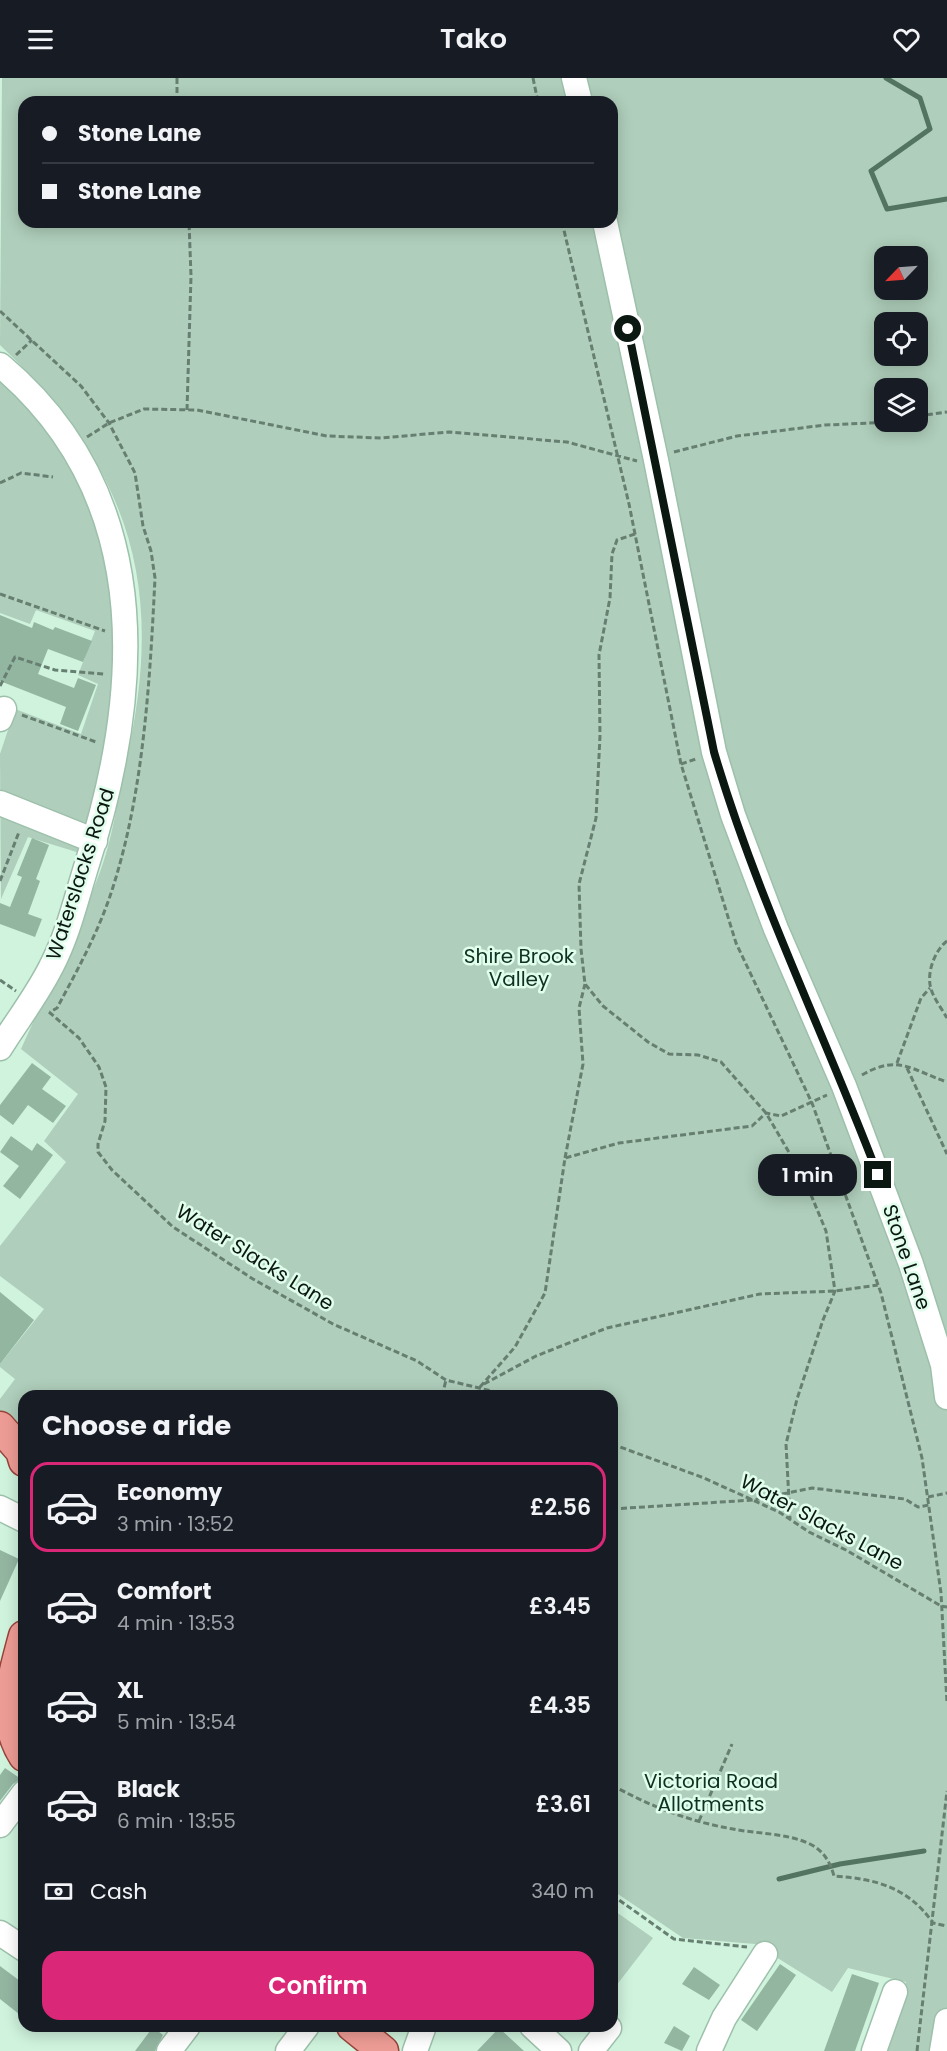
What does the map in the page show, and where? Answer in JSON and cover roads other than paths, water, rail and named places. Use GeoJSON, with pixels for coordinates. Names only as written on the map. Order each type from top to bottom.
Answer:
{"type":"FeatureCollection","features":[{"type":"Feature","properties":{"kind":"main road"},"geometry":{"type":"LineString","coordinates":[[0,1427],[18,1448]]}},
{"type":"Feature","properties":{"kind":"main road"},"geometry":{"type":"LineString","coordinates":[[11,1743],[4,1713],[18,1659]]}},
{"type":"Feature","properties":{"kind":"main road"},"geometry":{"type":"LineString","coordinates":[[359,2032],[383,2051]]}},
{"type":"Feature","properties":{"kind":"street"},"geometry":{"type":"LineString","coordinates":[[574,78],[578,96]]}},
{"type":"Feature","properties":{"kind":"street","name":"Stone Lane"},"geometry":{"type":"LineString","coordinates":[[606,228],[656,460],[714,752],[733,815],[776,929],[844,1086],[911,1264],[943,1365],[946,1386]]}},
{"type":"Feature","properties":{"kind":"street","name":"Waterslacks Road"},"geometry":{"type":"LineString","coordinates":[[0,1048],[51,969],[63,941],[95,841],[109,788],[122,711],[126,618],[120,562],[101,506],[72,447],[5,363]]}},
{"type":"Feature","properties":{"kind":"street"},"geometry":{"type":"LineString","coordinates":[[0,803],[95,841]]}},
{"type":"Feature","properties":{"kind":"street"},"geometry":{"type":"LineString","coordinates":[[0,1508],[18,1517]]}},
{"type":"Feature","properties":{"kind":"street"},"geometry":{"type":"LineString","coordinates":[[5,1832],[18,1805]]}},
{"type":"Feature","properties":{"kind":"street"},"geometry":{"type":"LineString","coordinates":[[0,1933],[18,1945]]}},
{"type":"Feature","properties":{"kind":"street"},"geometry":{"type":"LineString","coordinates":[[709,2051],[724,2018],[765,1954]]}},
{"type":"Feature","properties":{"kind":"street"},"geometry":{"type":"LineString","coordinates":[[874,2051],[896,1992]]}},
{"type":"Feature","properties":{"kind":"street"},"geometry":{"type":"LineString","coordinates":[[942,2051],[947,2021]]}},
{"type":"Feature","properties":{"kind":"street"},"geometry":{"type":"LineString","coordinates":[[169,2051],[183,2032]]}},
{"type":"Feature","properties":{"kind":"street"},"geometry":{"type":"LineString","coordinates":[[288,2051],[302,2032]]}},
{"type":"Feature","properties":{"kind":"street"},"geometry":{"type":"LineString","coordinates":[[415,2051],[422,2032]]}},
{"type":"Feature","properties":{"kind":"street"},"geometry":{"type":"LineString","coordinates":[[539,2032],[560,2051]]}},
{"type":"Feature","properties":{"kind":"street"},"geometry":{"type":"LineString","coordinates":[[591,2051],[606,2032]]}},
{"type":"Feature","properties":{"kind":"waterway"},"geometry":{"type":"LineString","coordinates":[[886,78],[920,98],[930,129],[871,171],[887,209],[947,199]]}},
{"type":"Feature","properties":{"kind":"waterway"},"geometry":{"type":"LineString","coordinates":[[779,1879],[840,1864],[924,1851]]}},
{"type":"Feature","properties":{"kind":"park label","name":"Shire Brook Valley"},"geometry":{"type":"Point","coordinates":[519,968]}},
{"type":"Feature","properties":{"kind":"park label","name":"Victoria Road Allotments"},"geometry":{"type":"Point","coordinates":[711,1792]}}]}
